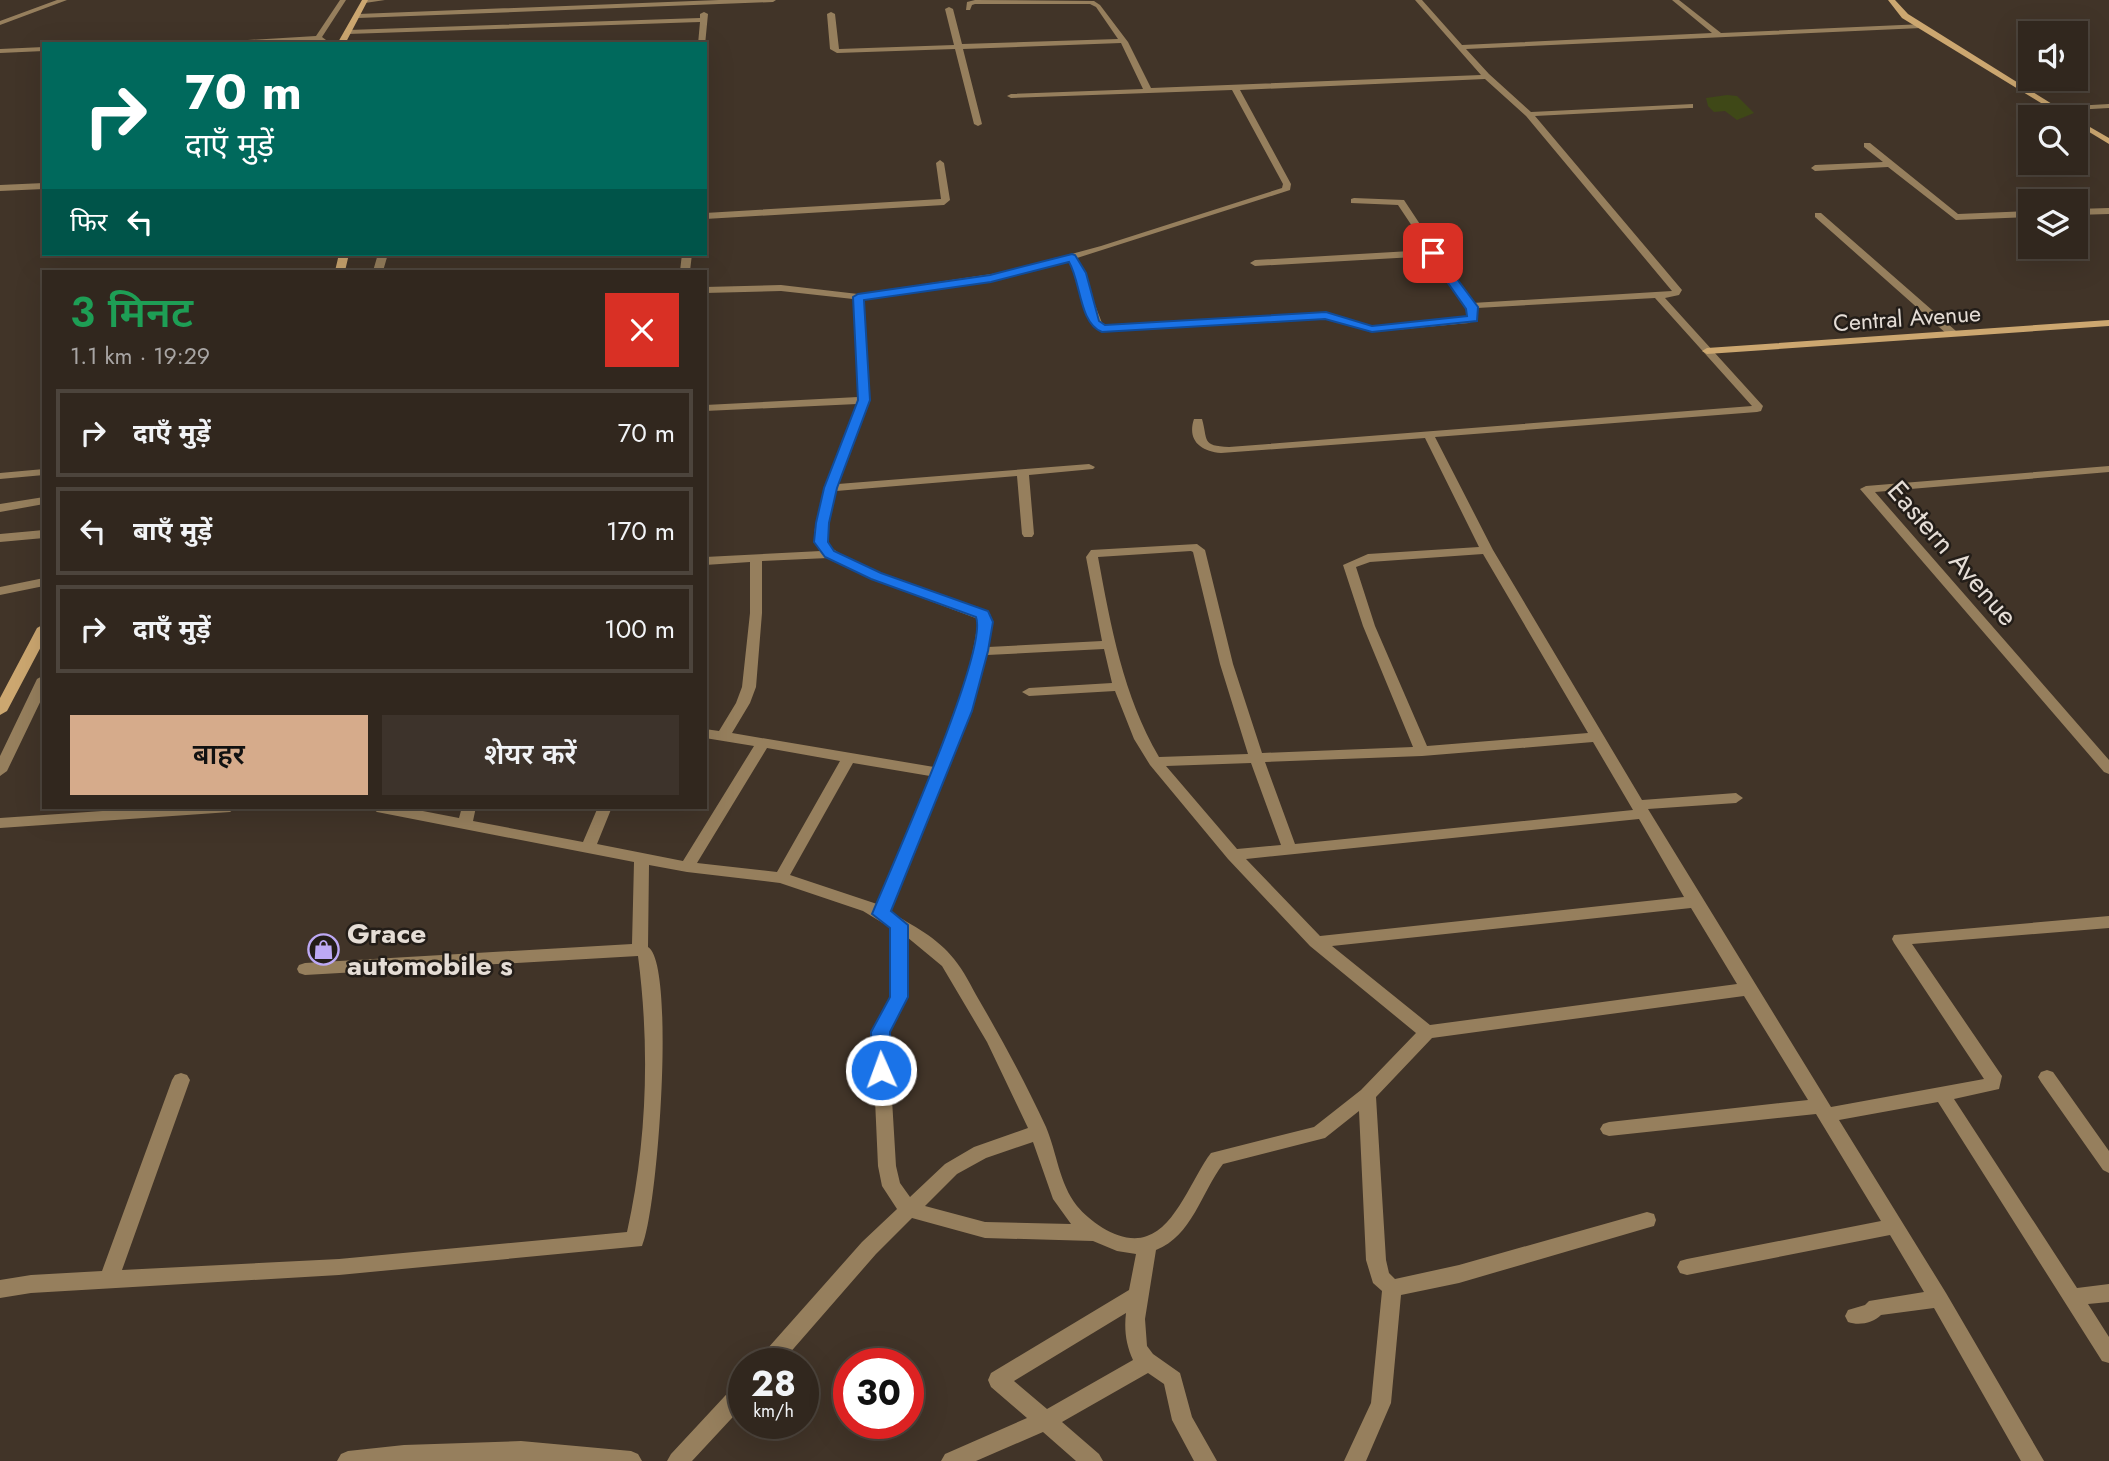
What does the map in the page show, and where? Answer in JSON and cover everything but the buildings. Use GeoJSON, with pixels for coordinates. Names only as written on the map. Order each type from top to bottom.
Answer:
{"type":"FeatureCollection","features":[{"type":"Feature","properties":{"kind":"street"},"geometry":{"type":"LineString","coordinates":[[0,23],[64,0]]}},
{"type":"Feature","properties":{"kind":"street"},"geometry":{"type":"LineString","coordinates":[[274,42],[319,41],[343,0]]}},
{"type":"Feature","properties":{"kind":"street"},"geometry":{"type":"LineString","coordinates":[[342,42],[365,0],[382,0]]}},
{"type":"Feature","properties":{"kind":"street"},"geometry":{"type":"LineString","coordinates":[[358,16],[773,0]]}},
{"type":"Feature","properties":{"kind":"street"},"geometry":{"type":"LineString","coordinates":[[1354,201],[1401,202],[1468,305],[1472,307],[1677,292],[1529,114],[1516,106],[1486,76],[1418,0]]}},
{"type":"Feature","properties":{"kind":"street"},"geometry":{"type":"LineString","coordinates":[[1675,0],[1719,35]]}},
{"type":"Feature","properties":{"kind":"street"},"geometry":{"type":"LineString","coordinates":[[1891,0],[1905,16],[2049,105]]}},
{"type":"Feature","properties":{"kind":"street"},"geometry":{"type":"LineString","coordinates":[[702,42],[705,1]]}},
{"type":"Feature","properties":{"kind":"street"},"geometry":{"type":"LineString","coordinates":[[968,9],[970,3],[975,2],[1092,1],[1123,41],[1147,89]]}},
{"type":"Feature","properties":{"kind":"street"},"geometry":{"type":"LineString","coordinates":[[949,9],[978,124]]}},
{"type":"Feature","properties":{"kind":"street"},"geometry":{"type":"LineString","coordinates":[[831,14],[834,49],[837,51],[1123,41]]}},
{"type":"Feature","properties":{"kind":"street"},"geometry":{"type":"LineString","coordinates":[[348,32],[704,20]]}},
{"type":"Feature","properties":{"kind":"street"},"geometry":{"type":"LineString","coordinates":[[1462,47],[1921,26]]}},
{"type":"Feature","properties":{"kind":"street"},"geometry":{"type":"LineString","coordinates":[[0,51],[42,50]]}},
{"type":"Feature","properties":{"kind":"street"},"geometry":{"type":"LineString","coordinates":[[1011,96],[1486,76]]}},
{"type":"Feature","properties":{"kind":"street"},"geometry":{"type":"LineString","coordinates":[[707,290],[781,288],[858,297],[991,279],[1072,258],[1286,190],[1287,184],[1234,86]]}},
{"type":"Feature","properties":{"kind":"street"},"geometry":{"type":"LineString","coordinates":[[1529,114],[1690,106]]}},
{"type":"Feature","properties":{"kind":"street"},"geometry":{"type":"LineString","coordinates":[[2088,107],[2109,106]]}},
{"type":"Feature","properties":{"kind":"street"},"geometry":{"type":"LineString","coordinates":[[2088,129],[2109,142]]}},
{"type":"Feature","properties":{"kind":"street"},"geometry":{"type":"LineString","coordinates":[[1867,145],[1955,216],[2018,214]]}},
{"type":"Feature","properties":{"kind":"street"},"geometry":{"type":"LineString","coordinates":[[707,216],[944,202],[946,200],[940,163]]}},
{"type":"Feature","properties":{"kind":"street"},"geometry":{"type":"LineString","coordinates":[[1815,168],[1890,164]]}},
{"type":"Feature","properties":{"kind":"street"},"geometry":{"type":"LineString","coordinates":[[0,188],[42,186]]}},
{"type":"Feature","properties":{"kind":"street"},"geometry":{"type":"LineString","coordinates":[[2088,212],[2109,211]]}},
{"type":"Feature","properties":{"kind":"street"},"geometry":{"type":"LineString","coordinates":[[1818,215],[1952,334]]}},
{"type":"Feature","properties":{"kind":"street"},"geometry":{"type":"LineString","coordinates":[[1255,263],[1433,253]]}},
{"type":"Feature","properties":{"kind":"street"},"geometry":{"type":"LineString","coordinates":[[1072,258],[1081,273],[1094,322],[1102,329],[1326,316],[1372,329],[1469,320],[1473,317],[1472,307]]}},
{"type":"Feature","properties":{"kind":"street"},"geometry":{"type":"LineString","coordinates":[[1198,421],[1199,440],[1210,449],[1218,450],[1429,436],[1759,408],[1658,295]]}},
{"type":"Feature","properties":{"kind":"street"},"geometry":{"type":"LineString","coordinates":[[858,297],[864,400],[831,488],[821,542],[830,554],[876,576],[982,614],[986,622],[981,651],[964,711],[881,914]]}},
{"type":"Feature","properties":{"kind":"street","name":"Central Avenue"},"geometry":{"type":"LineString","coordinates":[[1707,351],[2109,323]]}},
{"type":"Feature","properties":{"kind":"street"},"geometry":{"type":"LineString","coordinates":[[707,408],[864,400]]}},
{"type":"Feature","properties":{"kind":"street"},"geometry":{"type":"LineString","coordinates":[[1429,436],[1487,550],[1695,902],[1939,1299],[2033,1461]]}},
{"type":"Feature","properties":{"kind":"street"},"geometry":{"type":"LineString","coordinates":[[831,488],[1089,467]]}},
{"type":"Feature","properties":{"kind":"street","name":"Eastern Avenue"},"geometry":{"type":"LineString","coordinates":[[2109,468],[1866,489],[2109,769]]}},
{"type":"Feature","properties":{"kind":"street"},"geometry":{"type":"LineString","coordinates":[[0,476],[42,472]]}},
{"type":"Feature","properties":{"kind":"street"},"geometry":{"type":"LineString","coordinates":[[1023,473],[1028,534]]}},
{"type":"Feature","properties":{"kind":"street"},"geometry":{"type":"LineString","coordinates":[[0,508],[42,500]]}},
{"type":"Feature","properties":{"kind":"street"},"geometry":{"type":"LineString","coordinates":[[0,538],[42,534]]}},
{"type":"Feature","properties":{"kind":"street"},"geometry":{"type":"LineString","coordinates":[[1290,850],[1256,758],[1215,627],[1198,548],[1093,555],[1119,687],[1155,762],[1233,855],[1316,943],[1427,1032]]}},
{"type":"Feature","properties":{"kind":"street"},"geometry":{"type":"LineString","coordinates":[[1422,751],[1369,626],[1349,565],[1368,558],[1487,550]]}},
{"type":"Feature","properties":{"kind":"street"},"geometry":{"type":"LineString","coordinates":[[707,561],[830,554]]}},
{"type":"Feature","properties":{"kind":"street"},"geometry":{"type":"LineString","coordinates":[[723,736],[743,703],[749,687],[756,613],[756,558]]}},
{"type":"Feature","properties":{"kind":"street"},"geometry":{"type":"LineString","coordinates":[[0,591],[42,582]]}},
{"type":"Feature","properties":{"kind":"street"},"geometry":{"type":"LineString","coordinates":[[0,712],[6,691],[42,631]]}},
{"type":"Feature","properties":{"kind":"street"},"geometry":{"type":"LineString","coordinates":[[981,651],[1109,645]]}},
{"type":"Feature","properties":{"kind":"street"},"geometry":{"type":"LineString","coordinates":[[0,771],[42,684]]}},
{"type":"Feature","properties":{"kind":"street"},"geometry":{"type":"LineString","coordinates":[[1029,692],[1119,687]]}},
{"type":"Feature","properties":{"kind":"street"},"geometry":{"type":"LineString","coordinates":[[707,733],[939,773]]}},
{"type":"Feature","properties":{"kind":"street"},"geometry":{"type":"LineString","coordinates":[[1155,762],[1422,751],[1599,737]]}},
{"type":"Feature","properties":{"kind":"street"},"geometry":{"type":"LineString","coordinates":[[687,867],[764,742]]}},
{"type":"Feature","properties":{"kind":"street"},"geometry":{"type":"LineString","coordinates":[[780,878],[850,756]]}},
{"type":"Feature","properties":{"kind":"street"},"geometry":{"type":"LineString","coordinates":[[1233,855],[1736,798]]}},
{"type":"Feature","properties":{"kind":"street"},"geometry":{"type":"LineString","coordinates":[[0,823],[83,811],[156,809]]}},
{"type":"Feature","properties":{"kind":"street"},"geometry":{"type":"LineString","coordinates":[[386,809],[687,867],[780,878],[855,902],[881,914],[933,948],[959,978],[994,1040],[1038,1130],[1063,1201],[1075,1220],[1093,1233],[1127,1246],[1147,1245],[1173,1228],[1217,1157],[1313,1136],[1326,1129],[1367,1095],[1427,1032],[1750,989]]}},
{"type":"Feature","properties":{"kind":"street"},"geometry":{"type":"LineString","coordinates":[[465,824],[469,809]]}},
{"type":"Feature","properties":{"kind":"street"},"geometry":{"type":"LineString","coordinates":[[588,847],[604,809]]}},
{"type":"Feature","properties":{"kind":"street"},"geometry":{"type":"LineString","coordinates":[[640,950],[642,857]]}},
{"type":"Feature","properties":{"kind":"street"},"geometry":{"type":"LineString","coordinates":[[1316,943],[1695,902]]}},
{"type":"Feature","properties":{"kind":"street"},"geometry":{"type":"LineString","coordinates":[[1609,1129],[1825,1110],[1993,1084],[1993,1076],[1900,939],[2109,922]]}},
{"type":"Feature","properties":{"kind":"street"},"geometry":{"type":"LineString","coordinates":[[899,925],[899,997],[882,1028],[880,1046],[888,1176],[891,1186],[908,1209],[985,1230],[1093,1233]]}},
{"type":"Feature","properties":{"kind":"street"},"geometry":{"type":"LineString","coordinates":[[0,1289],[31,1284],[339,1267],[635,1240],[649,1146],[653,1068],[646,952],[640,950],[305,969]]}},
{"type":"Feature","properties":{"kind":"street"},"geometry":{"type":"LineString","coordinates":[[2047,1077],[2109,1165]]}},
{"type":"Feature","properties":{"kind":"street"},"geometry":{"type":"LineString","coordinates":[[109,1280],[181,1080]]}},
{"type":"Feature","properties":{"kind":"street"},"geometry":{"type":"LineString","coordinates":[[1942,1094],[2109,1354]]}},
{"type":"Feature","properties":{"kind":"street"},"geometry":{"type":"LineString","coordinates":[[1367,1095],[1376,1261],[1380,1277],[1392,1288]]}},
{"type":"Feature","properties":{"kind":"street"},"geometry":{"type":"LineString","coordinates":[[781,1348],[869,1248],[935,1182],[964,1160],[1033,1135],[1038,1130]]}},
{"type":"Feature","properties":{"kind":"street"},"geometry":{"type":"LineString","coordinates":[[1392,1288],[1459,1274],[1647,1220]]}},
{"type":"Feature","properties":{"kind":"street"},"geometry":{"type":"LineString","coordinates":[[1687,1267],[1895,1226]]}},
{"type":"Feature","properties":{"kind":"street"},"geometry":{"type":"LineString","coordinates":[[1147,1245],[1134,1337],[1140,1355],[1147,1363],[1165,1372],[1173,1380],[1182,1420],[1206,1461]]}},
{"type":"Feature","properties":{"kind":"street"},"geometry":{"type":"LineString","coordinates":[[1355,1461],[1381,1403],[1392,1288]]}},
{"type":"Feature","properties":{"kind":"street"},"geometry":{"type":"LineString","coordinates":[[2071,1297],[2109,1293]]}},
{"type":"Feature","properties":{"kind":"street"},"geometry":{"type":"LineString","coordinates":[[1092,1461],[998,1380],[1140,1294]]}},
{"type":"Feature","properties":{"kind":"street"},"geometry":{"type":"LineString","coordinates":[[1855,1316],[1870,1312],[1876,1307],[1939,1299]]}},
{"type":"Feature","properties":{"kind":"street"},"geometry":{"type":"LineString","coordinates":[[952,1461],[1045,1421],[1147,1363]]}},
{"type":"Feature","properties":{"kind":"street"},"geometry":{"type":"LineString","coordinates":[[678,1461],[728,1407]]}},
{"type":"Feature","properties":{"kind":"street"},"geometry":{"type":"LineString","coordinates":[[348,1461],[404,1455],[520,1451],[631,1461]]}},
{"type":"Feature","properties":{"kind":"green space"},"geometry":{"type":"Polygon","coordinates":[[[1737,96],[1754,113],[1737,120],[1725,111],[1714,112],[1708,106],[1706,98],[1737,96]]]}},
{"type":"Feature","properties":{"kind":"place","name":"Grace automobile s"},"geometry":{"type":"Point","coordinates":[324,949]}},
{"type":"Feature","properties":{"kind":"route"},"geometry":{"type":"LineString","coordinates":[[881,1070],[880,1032],[899,997],[899,925],[881,914],[964,711],[981,651],[986,622],[982,614],[876,576],[830,554],[821,542],[822,523],[831,488],[864,400],[858,297],[991,279],[1072,258],[1081,273],[1094,322],[1102,329],[1326,316],[1334,316],[1372,329],[1473,319],[1472,307],[1433,253]]}}]}
